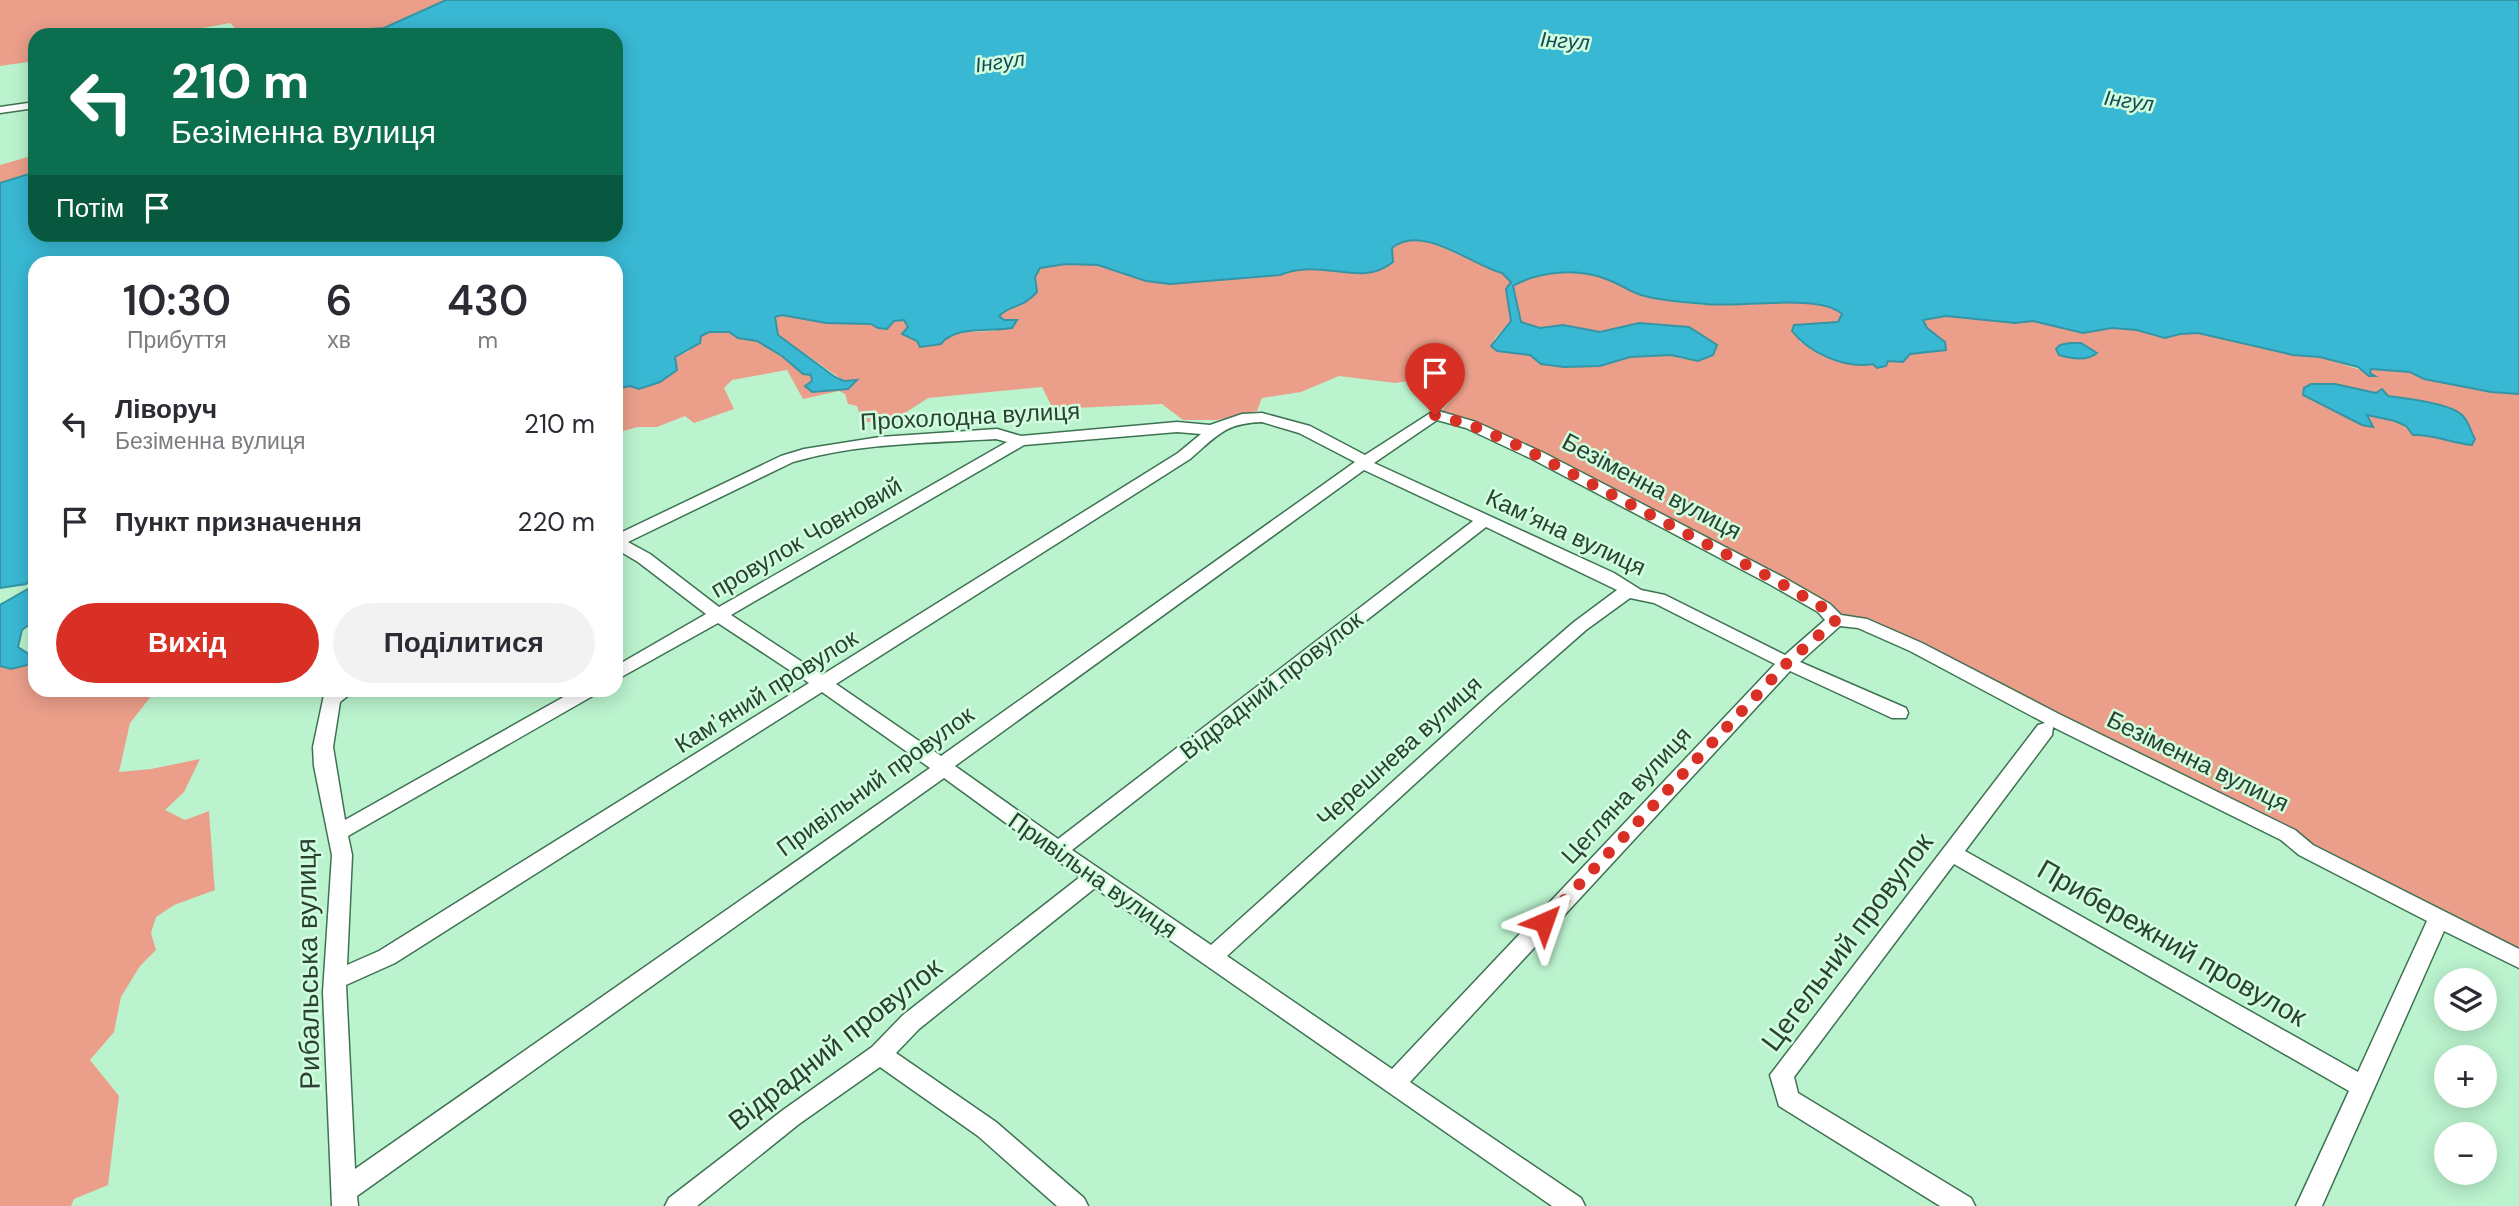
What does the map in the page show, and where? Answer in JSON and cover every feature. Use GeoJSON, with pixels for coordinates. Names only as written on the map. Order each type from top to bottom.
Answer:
{"type":"FeatureCollection","features":[{"type":"Feature","properties":{"kind":"street"},"geometry":{"type":"LineString","coordinates":[[0,110],[28,106]]}},
{"type":"Feature","properties":{"kind":"street","name":"Привільний провулок"},"geometry":{"type":"LineString","coordinates":[[345,1198],[942,769],[951,757],[1435,415]]}},
{"type":"Feature","properties":{"kind":"street","name":"Безіменна вулиця"},"geometry":{"type":"LineString","coordinates":[[1435,415],[1471,425],[1538,456],[1777,581],[1843,621],[1861,623],[1977,678],[2064,725],[2288,835],[2306,850],[2519,959]]}},
{"type":"Feature","properties":{"kind":"street","name":"Камʼяна вулиця"},"geometry":{"type":"LineString","coordinates":[[1211,430],[1235,421],[1267,418],[1294,426],[1359,457],[1364,464],[1608,577],[1629,590],[1659,599],[1787,663],[1899,713]]}},
{"type":"Feature","properties":{"kind":"street","name":"Прохолодна вулиця"},"geometry":{"type":"LineString","coordinates":[[623,539],[804,454],[880,442],[997,434],[1020,441],[1177,427],[1211,430]]}},
{"type":"Feature","properties":{"kind":"street","name":"Камʼяний провулок"},"geometry":{"type":"LineString","coordinates":[[336,979],[387,957],[823,685],[1184,456],[1205,439],[1211,430]]}},
{"type":"Feature","properties":{"kind":"street","name":"провулок Човновий"},"geometry":{"type":"LineString","coordinates":[[623,670],[1020,441]]}},
{"type":"Feature","properties":{"kind":"street","name":"Відрадний провулок"},"geometry":{"type":"LineString","coordinates":[[1058,850],[1484,520]]}},
{"type":"Feature","properties":{"kind":"street","name":"Привільна вулиця"},"geometry":{"type":"LineString","coordinates":[[623,544],[719,615],[876,719],[1095,877],[1572,1206]]}},
{"type":"Feature","properties":{"kind":"street","name":"Черешнева вулиця"},"geometry":{"type":"LineString","coordinates":[[1211,958],[1381,801],[1424,767],[1580,626],[1629,590]]}},
{"type":"Feature","properties":{"kind":"street","name":"Цегляна вулиця"},"geometry":{"type":"LineString","coordinates":[[1394,1084],[1431,1041],[1787,663],[1843,621]]}},
{"type":"Feature","properties":{"kind":"street","name":"Рибальська вулиця"},"geometry":{"type":"LineString","coordinates":[[334,697],[331,699],[323,747],[324,766],[342,855],[334,992],[345,1198]]}},
{"type":"Feature","properties":{"kind":"street"},"geometry":{"type":"LineString","coordinates":[[338,833],[577,697]]}},
{"type":"Feature","properties":{"kind":"street","name":"Цегельний провулок"},"geometry":{"type":"LineString","coordinates":[[1962,1206],[1787,1099],[1782,1075],[2045,730]]}},
{"type":"Feature","properties":{"kind":"street","name":"Прибережний провулок"},"geometry":{"type":"LineString","coordinates":[[1952,853],[2362,1086]]}},
{"type":"Feature","properties":{"kind":"street","name":"Відрадний провулок"},"geometry":{"type":"LineString","coordinates":[[678,1206],[791,1117],[880,1054],[911,1022],[1095,877]]}},
{"type":"Feature","properties":{"kind":"street"},"geometry":{"type":"LineString","coordinates":[[2309,1206],[2439,918]]}},
{"type":"Feature","properties":{"kind":"street"},"geometry":{"type":"LineString","coordinates":[[880,1054],[986,1129],[1075,1206]]}},
{"type":"Feature","properties":{"kind":"shaded area"},"geometry":{"type":"Polygon","coordinates":[[[0,0],[446,0],[384,28],[235,28],[230,23],[202,28],[28,28],[28,62],[0,66],[0,0]]]}},
{"type":"Feature","properties":{"kind":"shaded area"},"geometry":{"type":"Polygon","coordinates":[[[28,157],[28,174],[0,183],[0,165],[28,157]]]}},
{"type":"Feature","properties":{"kind":"shaded area"},"geometry":{"type":"Polygon","coordinates":[[[1425,240],[1502,273],[1511,282],[1506,289],[1511,321],[1495,338],[1492,346],[1497,351],[1530,355],[1542,364],[1564,367],[1600,366],[1630,357],[1671,355],[1683,359],[1689,327],[1639,323],[1600,332],[1563,325],[1541,328],[1521,322],[1513,286],[1535,277],[1583,273],[1611,281],[1641,295],[1675,302],[1710,305],[1779,302],[1817,304],[1842,314],[1838,322],[1795,325],[1800,342],[1826,355],[1862,366],[1910,354],[1933,352],[1922,320],[1946,316],[2015,323],[2033,321],[2083,333],[2112,328],[2137,330],[2165,338],[2198,333],[2293,355],[2320,357],[2370,373],[2371,369],[2410,372],[2424,379],[2491,392],[2519,394],[2519,955],[1872,622],[1841,618],[1826,606],[1441,413],[1456,393],[1454,380],[1433,377],[1395,383],[1339,376],[1301,392],[1262,398],[1257,411],[1218,420],[1183,420],[1162,404],[1053,409],[1042,387],[928,398],[899,417],[862,423],[857,406],[848,404],[845,394],[839,391],[803,399],[787,370],[732,380],[724,388],[734,409],[694,423],[685,416],[657,427],[638,427],[623,431],[623,388],[630,386],[639,389],[660,382],[677,370],[675,357],[689,351],[700,336],[709,332],[729,332],[738,338],[757,341],[811,375],[812,381],[832,389],[848,389],[844,381],[778,335],[775,318],[782,315],[826,323],[871,324],[887,329],[894,321],[904,320],[908,327],[946,338],[965,332],[995,331],[1004,320],[999,316],[1027,301],[1037,292],[1035,277],[1040,268],[1066,264],[1098,265],[1146,281],[1255,278],[1280,275],[1296,268],[1331,268],[1361,274],[1400,242],[1425,240]],[[2070,343],[2056,349],[2059,355],[2084,358],[2096,353],[2081,343],[2070,343]],[[2360,390],[2329,408],[2362,425],[2372,426],[2365,415],[2379,417],[2398,423],[2413,435],[2428,435],[2461,444],[2471,432],[2470,425],[2445,406],[2360,390]]]}},
{"type":"Feature","properties":{"kind":"shaded area"},"geometry":{"type":"Polygon","coordinates":[[[28,665],[28,697],[150,697],[130,723],[119,772],[151,769],[200,759],[184,792],[165,810],[185,820],[209,811],[215,890],[174,905],[156,917],[151,933],[156,950],[140,966],[121,997],[114,1032],[90,1060],[119,1096],[108,1185],[74,1199],[71,1206],[0,1206],[0,666],[11,669],[28,665]]]}},
{"type":"Feature","properties":{"kind":"water","name":"Інгул"},"geometry":{"type":"Polygon","coordinates":[[[446,0],[2519,0],[2519,394],[2491,392],[2424,379],[2410,372],[2371,369],[2370,373],[2375,376],[2369,376],[2358,367],[2320,357],[2293,355],[2198,333],[2165,338],[2137,330],[2112,328],[2083,333],[2033,321],[2015,323],[1946,316],[1923,320],[1927,328],[1945,342],[1946,350],[1910,354],[1903,362],[1888,361],[1886,366],[1877,368],[1873,364],[1851,364],[1828,358],[1808,346],[1792,331],[1794,325],[1838,322],[1842,314],[1831,308],[1797,303],[1719,305],[1664,300],[1641,295],[1595,276],[1571,272],[1546,274],[1513,286],[1521,322],[1540,328],[1563,325],[1600,332],[1639,323],[1689,327],[1717,345],[1713,355],[1698,361],[1671,355],[1630,357],[1600,366],[1564,367],[1541,364],[1530,355],[1497,351],[1491,346],[1511,321],[1506,289],[1511,282],[1502,273],[1447,248],[1417,240],[1392,248],[1393,262],[1380,270],[1367,273],[1311,269],[1280,275],[1170,284],[1146,281],[1098,265],[1066,264],[1040,268],[1035,277],[1037,292],[999,316],[1004,320],[1017,320],[1012,328],[964,332],[947,338],[941,344],[920,347],[917,341],[902,334],[908,327],[904,320],[894,321],[887,329],[871,324],[826,323],[782,315],[775,317],[778,335],[835,377],[844,381],[857,380],[848,389],[812,392],[805,386],[812,381],[811,375],[803,374],[782,356],[757,341],[738,338],[729,332],[709,332],[701,336],[700,343],[675,357],[677,370],[660,382],[639,389],[630,386],[623,388],[623,256],[28,256],[28,582],[0,588],[0,183],[28,174],[28,242],[623,242],[623,28],[384,28],[446,0]]]}},
{"type":"Feature","properties":{"kind":"water"},"geometry":{"type":"Polygon","coordinates":[[[2081,343],[2097,353],[2083,358],[2059,355],[2056,349],[2060,345],[2081,343]]]}},
{"type":"Feature","properties":{"kind":"water"},"geometry":{"type":"Polygon","coordinates":[[[2311,384],[2335,384],[2376,393],[2382,389],[2388,396],[2448,408],[2465,418],[2475,439],[2472,445],[2413,435],[2406,426],[2395,421],[2367,415],[2373,427],[2362,425],[2303,395],[2304,388],[2311,384]]]}},
{"type":"Feature","properties":{"kind":"water"},"geometry":{"type":"Polygon","coordinates":[[[28,589],[28,625],[22,630],[18,647],[28,653],[28,665],[11,669],[0,666],[0,605],[28,589]]]}},
{"type":"Feature","properties":{"kind":"route"},"geometry":{"type":"LineString","coordinates":[[1435,415],[1471,425],[1521,447],[1777,581],[1824,608],[1836,620],[1787,663],[1544,922]]}}]}
